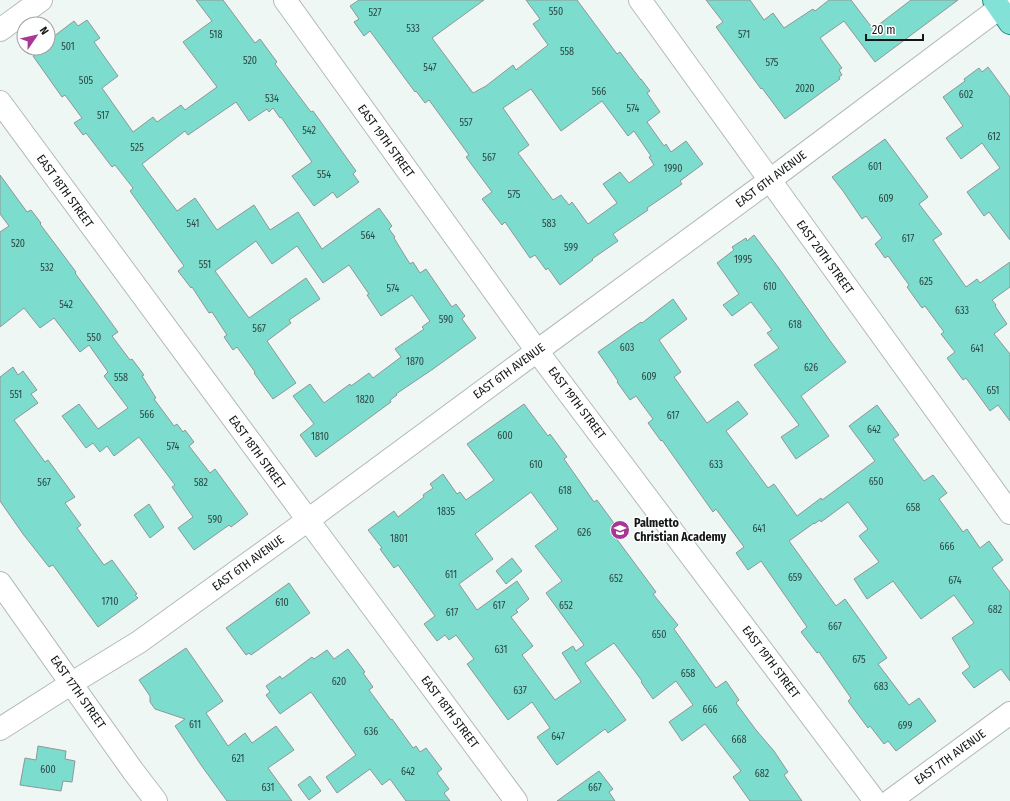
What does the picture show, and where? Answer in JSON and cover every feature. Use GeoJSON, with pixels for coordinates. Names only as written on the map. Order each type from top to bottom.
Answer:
{"type":"FeatureCollection","features":[{"type":"Feature","properties":{"kind":"street"},"geometry":{"type":"LineString","coordinates":[[0,30],[41,0]]}},
{"type":"Feature","properties":{"kind":"street","name":"EAST 19TH STREET"},"geometry":{"type":"LineString","coordinates":[[285,0],[537,350],[875,801]]}},
{"type":"Feature","properties":{"kind":"street","name":"EAST 20TH STREET"},"geometry":{"type":"LineString","coordinates":[[640,0],[1010,513]]}},
{"type":"Feature","properties":{"kind":"street","name":"EAST 6TH AVENUE"},"geometry":{"type":"LineString","coordinates":[[0,729],[139,642],[308,520],[1003,8]]}},
{"type":"Feature","properties":{"kind":"street","name":"EAST 18TH STREET"},"geometry":{"type":"LineString","coordinates":[[0,102],[516,801]]}},
{"type":"Feature","properties":{"kind":"street","name":"EAST 17TH STREET"},"geometry":{"type":"LineString","coordinates":[[0,583],[133,771],[156,801]]}},
{"type":"Feature","properties":{"kind":"street","name":"EAST 7TH AVENUE"},"geometry":{"type":"LineString","coordinates":[[890,801],[1010,713]]}},
{"type":"Feature","properties":{"kind":"building"},"geometry":{"type":"Polygon","coordinates":[[[196,0],[223,0],[255,43],[260,39],[277,62],[275,64],[311,112],[313,111],[356,171],[353,174],[359,182],[337,198],[333,192],[314,206],[292,176],[312,162],[281,117],[280,118],[273,108],[269,112],[267,109],[249,121],[236,102],[188,135],[185,131],[142,164],[177,211],[195,198],[217,230],[254,205],[270,230],[298,212],[322,249],[379,208],[392,226],[389,229],[410,264],[413,262],[420,273],[426,269],[452,307],[456,304],[465,316],[462,319],[476,338],[396,394],[397,395],[390,400],[391,402],[316,457],[300,435],[314,424],[293,396],[310,384],[324,403],[350,384],[351,386],[369,373],[373,378],[401,357],[395,349],[424,329],[422,327],[430,321],[412,295],[381,316],[367,295],[369,294],[349,265],[323,283],[297,246],[272,264],[256,241],[215,271],[249,318],[306,278],[320,299],[289,320],[291,323],[267,341],[296,383],[273,399],[237,347],[233,350],[224,337],[227,335],[212,312],[209,313],[192,287],[191,288],[178,271],[184,266],[130,191],[133,188],[115,165],[112,167],[86,133],[83,135],[74,123],[82,118],[65,95],[62,97],[33,56],[56,56],[56,35],[74,21],[78,26],[87,20],[100,38],[94,42],[118,76],[102,88],[133,132],[153,117],[157,122],[181,105],[185,110],[217,87],[183,42],[212,21],[196,0]]]}},
{"type":"Feature","properties":{"kind":"building"},"geometry":{"type":"Polygon","coordinates":[[[359,0],[484,0],[432,38],[473,93],[486,86],[513,65],[516,70],[548,45],[533,24],[540,19],[526,0],[577,0],[617,54],[620,52],[650,91],[647,93],[660,112],[647,122],[664,146],[666,144],[671,152],[686,141],[703,164],[680,181],[682,184],[613,234],[618,241],[592,259],[593,260],[560,285],[548,268],[546,270],[535,255],[530,258],[505,222],[502,225],[482,199],[492,192],[466,157],[469,155],[429,100],[425,103],[416,91],[415,92],[370,31],[364,36],[354,22],[359,19],[350,6],[359,0]],[[531,89],[503,108],[529,145],[518,153],[553,200],[561,195],[569,205],[572,202],[588,224],[617,203],[603,184],[620,172],[629,183],[654,165],[649,157],[651,156],[634,131],[628,136],[602,101],[561,131],[531,89]]]}},
{"type":"Feature","properties":{"kind":"building"},"geometry":{"type":"Polygon","coordinates":[[[706,0],[750,0],[764,20],[773,13],[784,28],[813,9],[815,11],[829,0],[851,0],[873,29],[911,0],[958,0],[875,62],[844,21],[820,38],[842,68],[839,70],[842,75],[839,77],[840,79],[785,119],[762,88],[761,89],[716,27],[723,22],[706,0]]]}},
{"type":"Feature","properties":{"kind":"building"},"geometry":{"type":"Polygon","coordinates":[[[988,67],[1010,97],[1010,240],[989,212],[984,216],[967,192],[1000,168],[982,143],[961,159],[946,138],[963,126],[943,97],[965,81],[964,79],[979,68],[982,72],[988,67]]]}},
{"type":"Feature","properties":{"kind":"building"},"geometry":{"type":"Polygon","coordinates":[[[885,139],[928,197],[919,204],[942,234],[933,240],[966,287],[977,279],[980,283],[1010,262],[1010,287],[992,300],[1007,324],[994,334],[1010,354],[1010,421],[998,405],[990,411],[966,378],[963,380],[947,358],[955,352],[941,334],[944,332],[925,306],[922,308],[907,287],[909,285],[888,256],[885,258],[875,244],[882,238],[866,216],[862,219],[832,177],[885,139]]]}},
{"type":"Feature","properties":{"kind":"building"},"geometry":{"type":"Polygon","coordinates":[[[0,175],[27,212],[31,210],[41,223],[40,224],[118,332],[112,336],[130,360],[132,359],[144,375],[142,376],[156,398],[154,399],[174,426],[177,424],[183,432],[185,430],[194,442],[189,446],[210,473],[215,469],[248,514],[231,527],[229,525],[194,550],[178,528],[193,517],[172,487],[175,485],[139,437],[114,456],[107,446],[100,452],[93,443],[86,448],[62,416],[79,404],[98,429],[128,408],[104,376],[108,372],[89,345],[80,352],[54,318],[40,328],[24,308],[0,327],[0,232],[9,226],[0,214],[0,175]]]}},
{"type":"Feature","properties":{"kind":"building"},"geometry":{"type":"Polygon","coordinates":[[[754,235],[846,362],[801,396],[829,436],[796,459],[781,437],[799,425],[754,365],[779,348],[767,333],[772,330],[751,302],[732,316],[723,305],[739,294],[717,263],[734,250],[732,247],[746,238],[747,241],[754,235]]]}},
{"type":"Feature","properties":{"kind":"building"},"geometry":{"type":"Polygon","coordinates":[[[673,299],[687,319],[659,340],[681,372],[674,377],[707,423],[738,401],[748,414],[726,431],[768,488],[774,484],[797,516],[821,498],[822,500],[875,461],[849,426],[877,405],[899,435],[893,439],[924,481],[933,475],[947,493],[939,499],[963,532],[967,529],[980,548],[989,541],[1003,560],[992,568],[1010,592],[1010,681],[1001,669],[974,688],[962,673],[970,667],[952,638],[974,623],[954,595],[921,619],[893,581],[867,599],[854,579],[879,562],[859,536],[868,529],[848,502],[821,522],[820,520],[814,523],[789,541],[836,606],[845,599],[887,658],[878,664],[909,705],[919,698],[936,721],[896,751],[888,741],[884,744],[870,726],[868,728],[848,701],[851,698],[819,652],[817,653],[801,632],[807,627],[761,561],[748,570],[736,553],[744,547],[716,509],[713,512],[662,440],[661,441],[648,423],[653,419],[636,396],[630,400],[598,352],[641,322],[642,323],[673,299]]]}},
{"type":"Feature","properties":{"kind":"building"},"geometry":{"type":"Polygon","coordinates":[[[13,367],[18,375],[23,371],[37,390],[31,394],[38,403],[14,420],[45,462],[48,460],[75,497],[65,503],[81,525],[77,528],[104,565],[112,560],[137,594],[135,595],[138,598],[98,627],[53,565],[49,567],[23,534],[0,501],[0,377],[13,367]]]}},
{"type":"Feature","properties":{"kind":"building"},"geometry":{"type":"Polygon","coordinates":[[[524,404],[548,436],[550,434],[567,457],[564,459],[594,502],[597,500],[619,530],[613,534],[656,592],[653,594],[678,625],[674,629],[716,688],[726,681],[739,700],[736,703],[774,751],[788,772],[784,775],[802,801],[750,801],[733,777],[741,771],[705,724],[682,741],[669,722],[693,705],[676,681],[653,699],[641,682],[642,681],[614,643],[585,663],[626,720],[608,733],[605,729],[557,765],[537,737],[550,728],[532,702],[508,720],[467,664],[474,659],[456,635],[449,640],[445,635],[437,641],[424,624],[435,616],[398,565],[394,568],[380,549],[382,548],[368,530],[394,511],[398,517],[424,497],[423,495],[433,488],[430,484],[443,474],[457,494],[460,492],[466,500],[494,480],[467,444],[524,404]],[[531,492],[475,534],[493,559],[459,584],[477,610],[517,581],[529,599],[516,610],[518,612],[511,617],[533,646],[522,655],[555,700],[581,682],[562,653],[573,646],[576,651],[584,645],[546,593],[562,581],[535,546],[558,529],[531,492]]]}},
{"type":"Feature","properties":{"kind":"building"},"geometry":{"type":"Polygon","coordinates":[[[149,504],[164,527],[150,538],[134,515],[149,504]]]}},
{"type":"Feature","properties":{"kind":"building"},"geometry":{"type":"Polygon","coordinates":[[[512,558],[522,571],[506,584],[496,571],[512,558]]]}},
{"type":"Feature","properties":{"kind":"building"},"geometry":{"type":"Polygon","coordinates":[[[289,583],[310,613],[251,655],[249,653],[246,655],[226,628],[289,583]]]}},
{"type":"Feature","properties":{"kind":"building"},"geometry":{"type":"Polygon","coordinates":[[[186,648],[223,701],[206,713],[228,746],[245,733],[252,743],[276,726],[294,750],[268,768],[292,801],[227,801],[175,726],[185,719],[155,709],[150,702],[150,696],[139,680],[186,648]]]}},
{"type":"Feature","properties":{"kind":"building"},"geometry":{"type":"Polygon","coordinates":[[[348,649],[365,672],[363,673],[373,687],[369,690],[391,720],[392,719],[413,748],[416,746],[420,752],[426,748],[442,769],[437,773],[449,789],[444,793],[450,801],[406,801],[390,779],[382,785],[370,769],[337,793],[326,777],[356,755],[311,692],[280,714],[266,695],[270,692],[266,686],[280,676],[282,679],[312,657],[314,659],[327,650],[334,659],[348,649]]]}},
{"type":"Feature","properties":{"kind":"building"},"geometry":{"type":"Polygon","coordinates":[[[38,746],[66,751],[65,759],[75,761],[72,782],[63,781],[61,791],[20,785],[25,758],[36,760],[38,746]]]}},
{"type":"Feature","properties":{"kind":"building"},"geometry":{"type":"Polygon","coordinates":[[[599,771],[613,789],[609,792],[615,801],[557,801],[599,771]]]}},
{"type":"Feature","properties":{"kind":"building"},"geometry":{"type":"Polygon","coordinates":[[[310,776],[321,791],[309,800],[298,785],[310,776]]]}},
{"type":"Feature","properties":{"kind":"place","name":"Palmetto Christian Academy"},"geometry":{"type":"Point","coordinates":[620,530]}}]}
